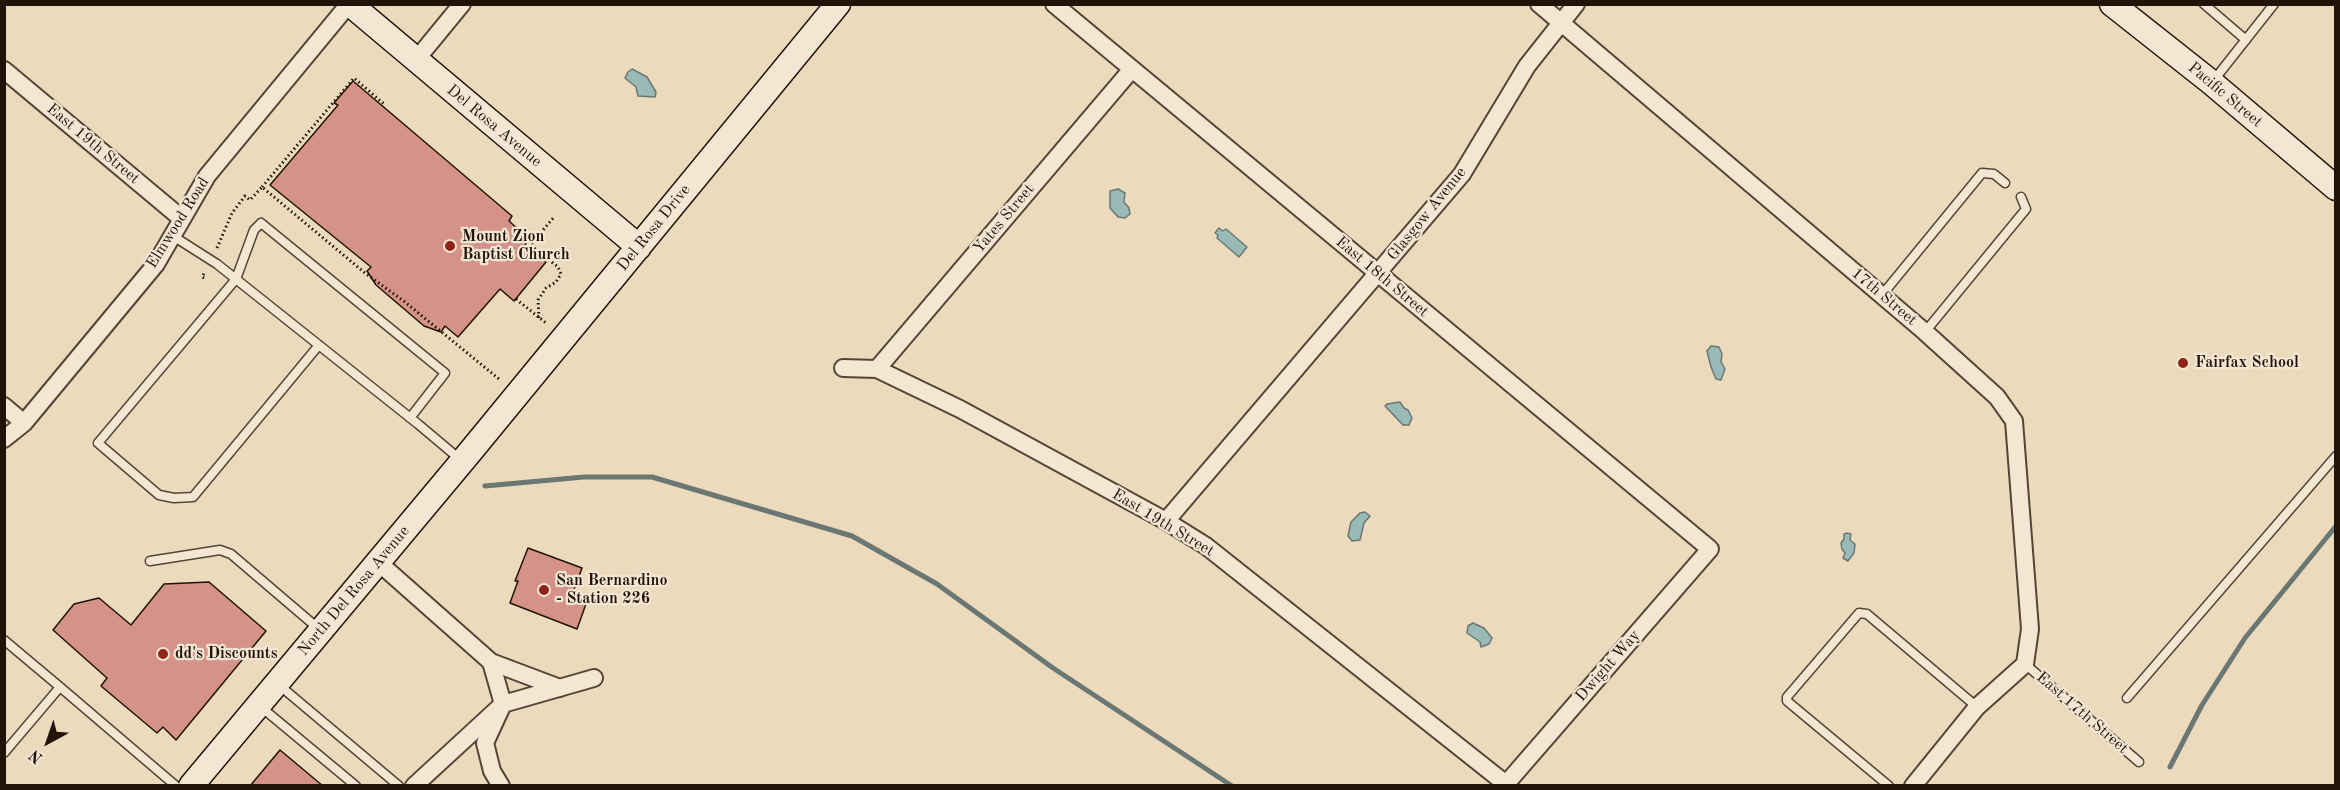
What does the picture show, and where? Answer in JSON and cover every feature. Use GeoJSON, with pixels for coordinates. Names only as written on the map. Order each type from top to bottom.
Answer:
{"type":"FeatureCollection","features":[{"type":"Feature","properties":{"kind":"main road","name":"Del Rosa Avenue"},"geometry":{"type":"LineString","coordinates":[[350,4],[639,247]]}},
{"type":"Feature","properties":{"kind":"main road","name":"Del Rosa Drive"},"geometry":{"type":"LineString","coordinates":[[466,457],[838,4]]}},
{"type":"Feature","properties":{"kind":"main road","name":"Pacific Street"},"geometry":{"type":"LineString","coordinates":[[2112,4],[2212,83],[2336,188]]}},
{"type":"Feature","properties":{"kind":"main road","name":"North Del Rosa Avenue"},"geometry":{"type":"LineString","coordinates":[[191,786],[466,457]]}},
{"type":"Feature","properties":{"kind":"street","name":"Elmwood Road"},"geometry":{"type":"LineString","coordinates":[[4,439],[24,423],[156,264],[207,176],[350,4]]}},
{"type":"Feature","properties":{"kind":"street"},"geometry":{"type":"LineString","coordinates":[[416,60],[462,4]]}},
{"type":"Feature","properties":{"kind":"street","name":"East 18th Street"},"geometry":{"type":"LineString","coordinates":[[1054,4],[1710,549]]}},
{"type":"Feature","properties":{"kind":"street"},"geometry":{"type":"LineString","coordinates":[[1539,4],[1561,23]]}},
{"type":"Feature","properties":{"kind":"street","name":"Glasgow Avenue"},"geometry":{"type":"LineString","coordinates":[[1166,521],[1462,174],[1527,66],[1576,4]]}},
{"type":"Feature","properties":{"kind":"street","name":"17th Street"},"geometry":{"type":"LineString","coordinates":[[1561,23],[1925,332],[1997,397],[2013,421],[2030,629],[2025,664]]}},
{"type":"Feature","properties":{"kind":"street","name":"Yates Street"},"geometry":{"type":"LineString","coordinates":[[877,369],[1132,69]]}},
{"type":"Feature","properties":{"kind":"street","name":"East 19th Street"},"geometry":{"type":"LineString","coordinates":[[4,70],[181,218]]}},
{"type":"Feature","properties":{"kind":"street","name":"East 19th Street"},"geometry":{"type":"LineString","coordinates":[[843,368],[877,369],[960,409],[1166,521],[1206,546],[1506,784]]}},
{"type":"Feature","properties":{"kind":"street"},"geometry":{"type":"LineString","coordinates":[[4,406],[24,423]]}},
{"type":"Feature","properties":{"kind":"street","name":"Dwight Way"},"geometry":{"type":"LineString","coordinates":[[1506,784],[1710,549]]}},
{"type":"Feature","properties":{"kind":"street"},"geometry":{"type":"LineString","coordinates":[[378,562],[491,662],[560,688]]}},
{"type":"Feature","properties":{"kind":"street"},"geometry":{"type":"LineString","coordinates":[[491,662],[503,704],[485,743],[492,771],[501,786]]}},
{"type":"Feature","properties":{"kind":"street"},"geometry":{"type":"LineString","coordinates":[[1913,786],[1977,707],[2025,664]]}},
{"type":"Feature","properties":{"kind":"street"},"geometry":{"type":"LineString","coordinates":[[414,786],[503,704],[594,678]]}},
{"type":"Feature","properties":{"kind":"lane"},"geometry":{"type":"LineString","coordinates":[[2204,4],[2246,40]]}},
{"type":"Feature","properties":{"kind":"lane"},"geometry":{"type":"LineString","coordinates":[[2212,83],[2274,4]]}},
{"type":"Feature","properties":{"kind":"lane"},"geometry":{"type":"LineString","coordinates":[[1881,295],[1982,173],[1994,174],[2005,183]]}},
{"type":"Feature","properties":{"kind":"lane"},"geometry":{"type":"LineString","coordinates":[[1925,332],[2026,209],[2021,197]]}},
{"type":"Feature","properties":{"kind":"lane"},"geometry":{"type":"LineString","coordinates":[[319,345],[193,497],[174,498],[159,495],[98,443],[236,279],[254,231],[261,223],[445,373],[410,418]]}},
{"type":"Feature","properties":{"kind":"lane"},"geometry":{"type":"LineString","coordinates":[[173,236],[217,264],[410,418],[466,457]]}},
{"type":"Feature","properties":{"kind":"lane"},"geometry":{"type":"LineString","coordinates":[[2127,698],[2336,456]]}},
{"type":"Feature","properties":{"kind":"lane"},"geometry":{"type":"LineString","coordinates":[[150,561],[220,550],[231,554],[321,631]]}},
{"type":"Feature","properties":{"kind":"lane"},"geometry":{"type":"LineString","coordinates":[[1889,786],[1787,701],[1787,697],[1859,613],[1867,614],[1977,707]]}},
{"type":"Feature","properties":{"kind":"lane"},"geometry":{"type":"LineString","coordinates":[[4,640],[176,786]]}},
{"type":"Feature","properties":{"kind":"lane","name":"East 17th Street"},"geometry":{"type":"LineString","coordinates":[[2025,664],[2139,762]]}},
{"type":"Feature","properties":{"kind":"lane"},"geometry":{"type":"LineString","coordinates":[[277,683],[399,786]]}},
{"type":"Feature","properties":{"kind":"lane"},"geometry":{"type":"LineString","coordinates":[[4,753],[60,687]]}},
{"type":"Feature","properties":{"kind":"lane"},"geometry":{"type":"LineString","coordinates":[[258,705],[356,786]]}},
{"type":"Feature","properties":{"kind":"path"},"geometry":{"type":"LineString","coordinates":[[262,187],[354,78],[384,104]]}},
{"type":"Feature","properties":{"kind":"path"},"geometry":{"type":"LineString","coordinates":[[539,318],[538,300],[546,288],[556,282],[561,274],[558,267],[530,244],[555,216]]}},
{"type":"Feature","properties":{"kind":"path"},"geometry":{"type":"LineString","coordinates":[[516,299],[546,323]]}},
{"type":"Feature","properties":{"kind":"water"},"geometry":{"type":"Polygon","coordinates":[[[632,69],[647,77],[656,92],[655,97],[638,96],[636,87],[625,78],[632,69]]]}},
{"type":"Feature","properties":{"kind":"water"},"geometry":{"type":"Polygon","coordinates":[[[1118,189],[1125,193],[1124,202],[1129,208],[1130,214],[1125,218],[1118,217],[1110,208],[1110,191],[1118,189]]]}},
{"type":"Feature","properties":{"kind":"water"},"geometry":{"type":"Polygon","coordinates":[[[1219,228],[1223,231],[1226,229],[1247,247],[1239,257],[1217,238],[1218,235],[1215,233],[1219,228]]]}},
{"type":"Feature","properties":{"kind":"water"},"geometry":{"type":"Polygon","coordinates":[[[1711,346],[1719,347],[1722,354],[1721,362],[1725,369],[1721,380],[1716,379],[1711,367],[1707,351],[1711,346]]]}},
{"type":"Feature","properties":{"kind":"water"},"geometry":{"type":"Polygon","coordinates":[[[1400,402],[1412,418],[1409,425],[1403,425],[1385,406],[1400,402]]]}},
{"type":"Feature","properties":{"kind":"water"},"geometry":{"type":"Polygon","coordinates":[[[1365,512],[1370,516],[1364,523],[1360,540],[1352,541],[1348,536],[1351,522],[1360,513],[1365,512]]]}},
{"type":"Feature","properties":{"kind":"water"},"geometry":{"type":"Polygon","coordinates":[[[1844,534],[1851,534],[1850,540],[1855,544],[1854,553],[1848,561],[1843,558],[1845,553],[1841,543],[1844,534]]]}},
{"type":"Feature","properties":{"kind":"water"},"geometry":{"type":"Polygon","coordinates":[[[1473,623],[1484,628],[1492,638],[1489,644],[1481,647],[1480,642],[1467,633],[1468,626],[1473,623]]]}},
{"type":"Feature","properties":{"kind":"building"},"geometry":{"type":"Polygon","coordinates":[[[353,81],[512,216],[509,221],[529,239],[525,245],[546,262],[514,301],[500,289],[458,337],[445,326],[441,332],[424,326],[376,285],[367,271],[371,267],[270,185],[338,105],[334,103],[353,81]]]}},
{"type":"Feature","properties":{"kind":"building","name":"San Bernardino - Station 226"},"geometry":{"type":"Polygon","coordinates":[[[528,548],[582,568],[571,598],[586,604],[577,629],[510,603],[518,581],[515,581],[528,548]]]}},
{"type":"Feature","properties":{"kind":"building","name":"dd's Discounts"},"geometry":{"type":"Polygon","coordinates":[[[209,582],[266,631],[176,740],[163,727],[157,733],[101,686],[107,678],[53,630],[74,604],[99,598],[131,625],[164,584],[209,582]]]}},
{"type":"Feature","properties":{"kind":"building"},"geometry":{"type":"Polygon","coordinates":[[[280,750],[323,786],[250,786],[280,750]]]}},
{"type":"Feature","properties":{"kind":"waterway"},"geometry":{"type":"LineString","coordinates":[[485,486],[584,477],[652,477],[852,536],[937,584],[1053,668],[1232,786]]}},
{"type":"Feature","properties":{"kind":"waterway"},"geometry":{"type":"LineString","coordinates":[[2170,767],[2202,705],[2245,638],[2336,526]]}},
{"type":"Feature","properties":{"kind":"place","name":"Mount Zion Baptist Church"},"geometry":{"type":"Point","coordinates":[450,246]}},
{"type":"Feature","properties":{"kind":"place","name":"Fairfax School"},"geometry":{"type":"Point","coordinates":[2183,363]}},
{"type":"Feature","properties":{"kind":"place","name":"San Bernardino - Station 226"},"geometry":{"type":"Point","coordinates":[544,590]}},
{"type":"Feature","properties":{"kind":"place","name":"dd's Discounts"},"geometry":{"type":"Point","coordinates":[163,654]}}]}
